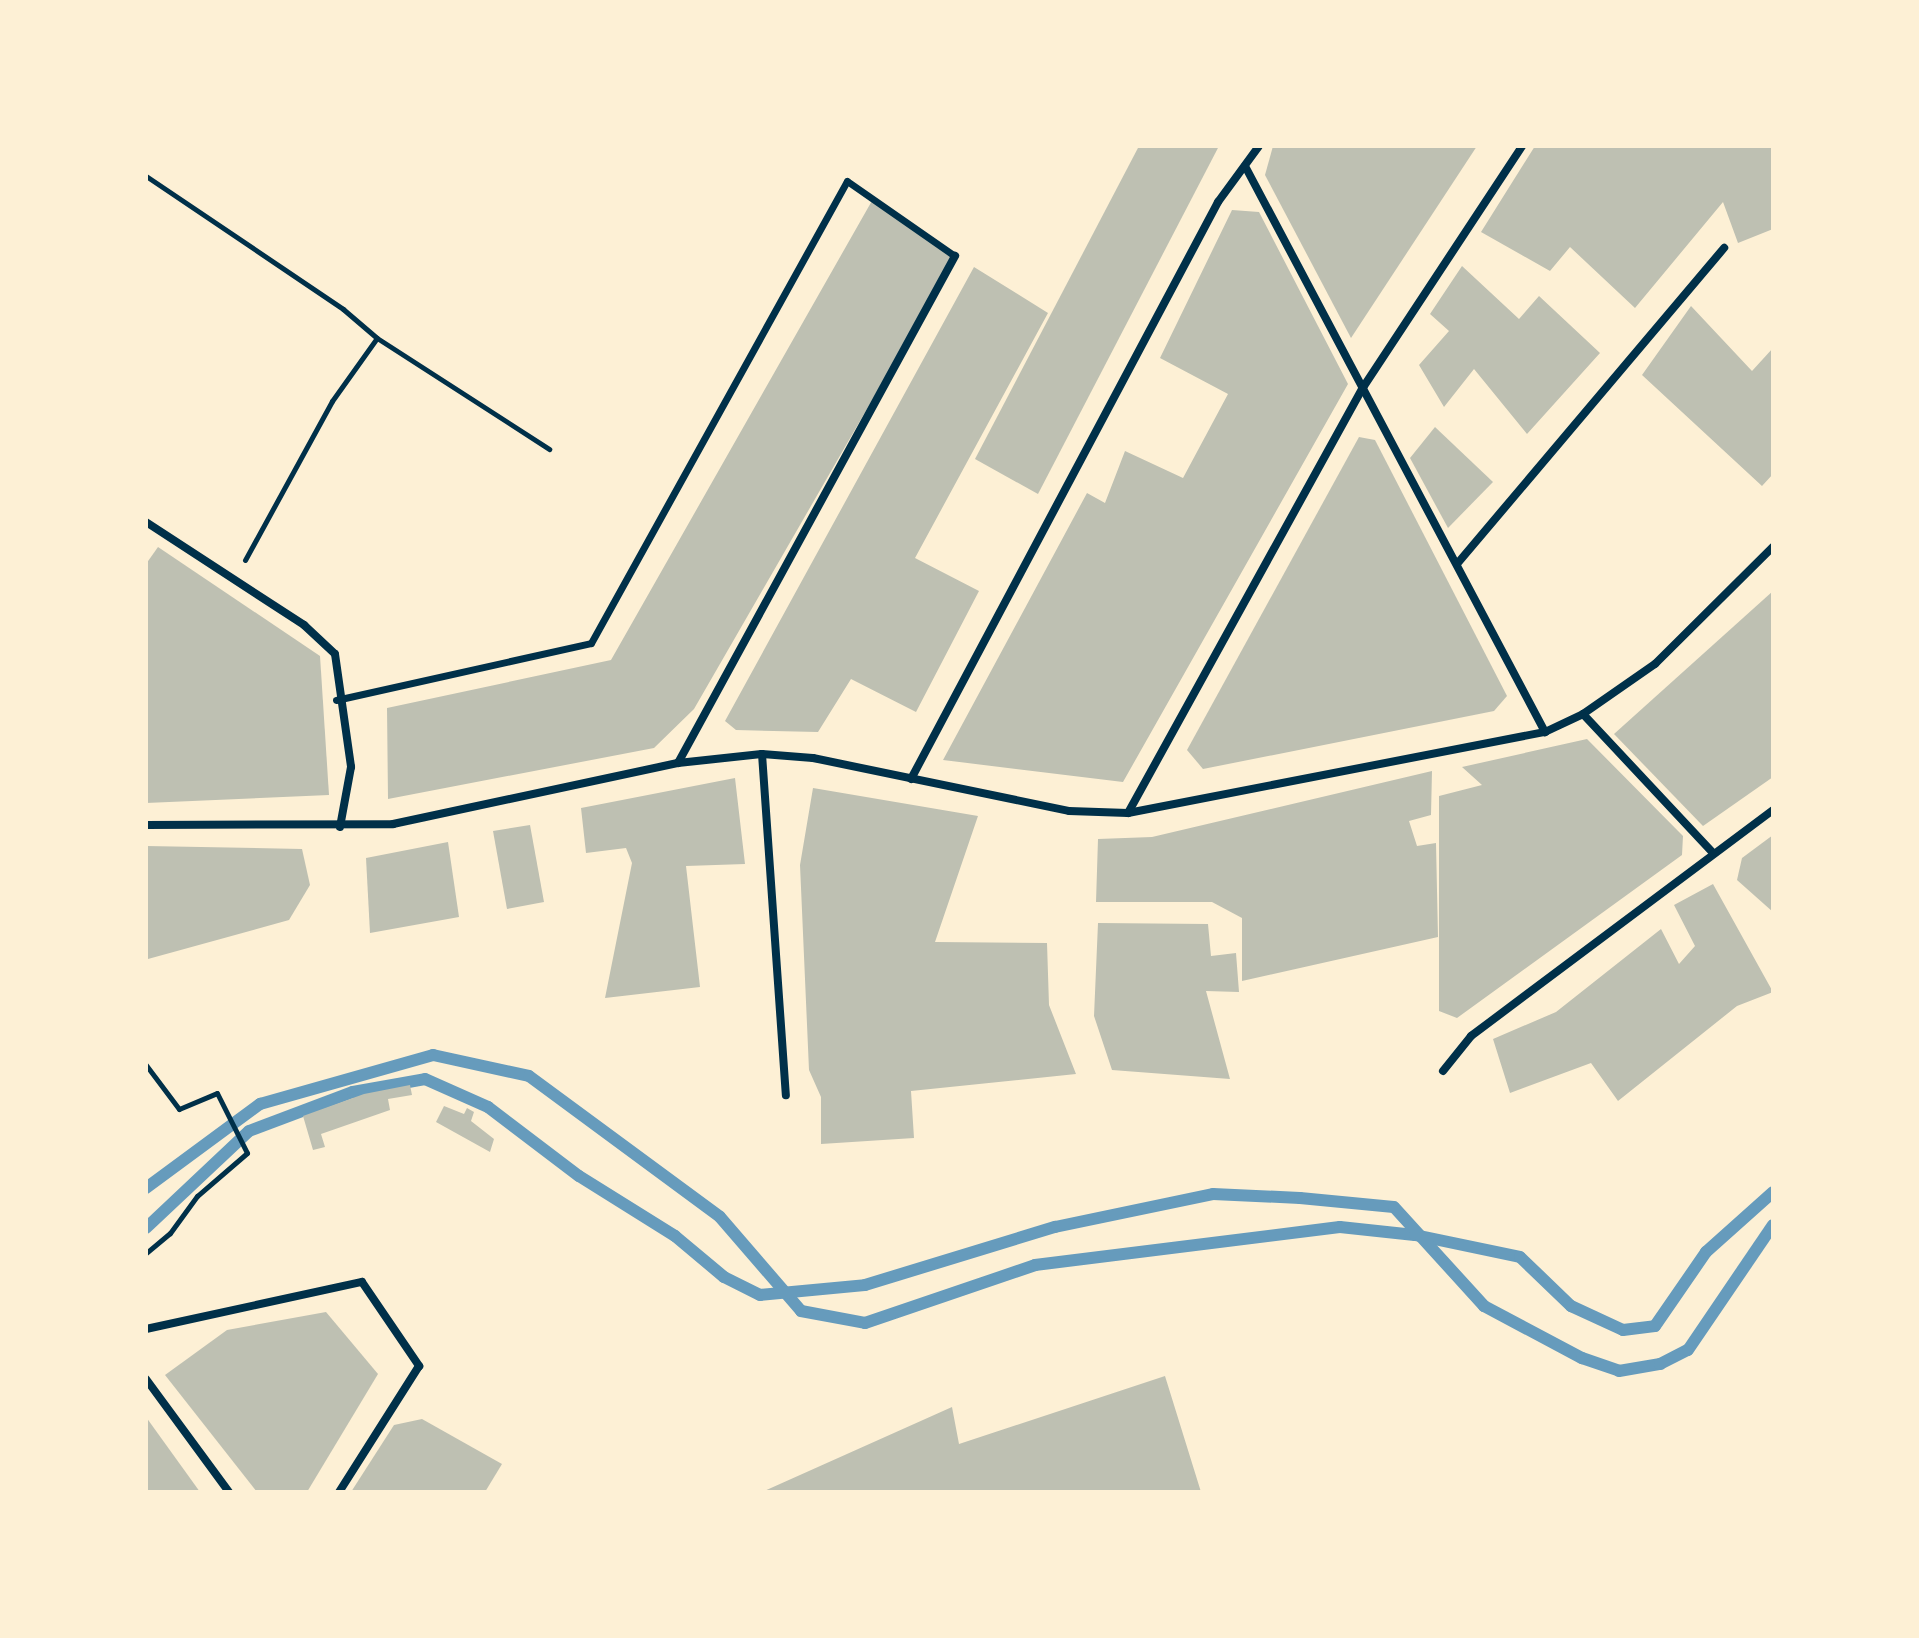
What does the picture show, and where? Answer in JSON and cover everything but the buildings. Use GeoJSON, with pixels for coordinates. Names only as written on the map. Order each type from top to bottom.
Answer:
{"type":"FeatureCollection","features":[{"type":"Feature","properties":{"kind":"street"},"geometry":{"type":"LineString","coordinates":[[911,779],[1218,202],[1259,146]]}},
{"type":"Feature","properties":{"kind":"street"},"geometry":{"type":"LineString","coordinates":[[1128,813],[1364,386],[1522,146]]}},
{"type":"Feature","properties":{"kind":"street"},"geometry":{"type":"LineString","coordinates":[[1245,166],[1545,732]]}},
{"type":"Feature","properties":{"kind":"street"},"geometry":{"type":"LineString","coordinates":[[341,699],[591,643],[847,181],[955,256],[678,763]]}},
{"type":"Feature","properties":{"kind":"street"},"geometry":{"type":"LineString","coordinates":[[1457,564],[1724,248]]}},
{"type":"Feature","properties":{"kind":"street"},"geometry":{"type":"LineString","coordinates":[[146,522],[304,625],[335,654],[351,767],[340,827]]}},
{"type":"Feature","properties":{"kind":"street"},"geometry":{"type":"LineString","coordinates":[[146,825],[340,827],[393,824],[678,763],[762,754],[813,758],[1069,811],[1128,813],[1545,732],[1583,714],[1655,664],[1773,547]]}},
{"type":"Feature","properties":{"kind":"street"},"geometry":{"type":"LineString","coordinates":[[1583,714],[1712,852]]}},
{"type":"Feature","properties":{"kind":"street"},"geometry":{"type":"LineString","coordinates":[[762,754],[786,1095]]}},
{"type":"Feature","properties":{"kind":"street"},"geometry":{"type":"LineString","coordinates":[[1443,1071],[1471,1036],[1712,852],[1773,810]]}},
{"type":"Feature","properties":{"kind":"street"},"geometry":{"type":"LineString","coordinates":[[146,1329],[362,1282],[419,1366],[339,1492]]}},
{"type":"Feature","properties":{"kind":"street"},"geometry":{"type":"LineString","coordinates":[[146,1379],[229,1492]]}},
{"type":"Feature","properties":{"kind":"path"},"geometry":{"type":"LineString","coordinates":[[146,176],[343,309],[377,338],[549,449]]}},
{"type":"Feature","properties":{"kind":"path"},"geometry":{"type":"LineString","coordinates":[[235,578],[332,401],[377,338]]}},
{"type":"Feature","properties":{"kind":"path"},"geometry":{"type":"LineString","coordinates":[[146,1065],[179,1109],[217,1093],[239,1131],[247,1153],[197,1196],[170,1233],[146,1253]]}},
{"type":"Feature","properties":{"kind":"waterway"},"geometry":{"type":"LineString","coordinates":[[146,1188],[260,1104],[433,1055],[529,1076],[720,1217],[801,1311],[865,1323],[1035,1265],[1340,1227],[1415,1235],[1520,1257],[1571,1306],[1623,1330],[1655,1326],[1706,1252],[1773,1192]]}},
{"type":"Feature","properties":{"kind":"waterway"},"geometry":{"type":"LineString","coordinates":[[146,1228],[249,1131],[353,1092],[425,1079],[488,1107],[579,1176],[675,1236],[724,1277],[760,1295],[865,1285],[1055,1227],[1213,1194],[1300,1198],[1394,1207],[1484,1306],[1582,1358],[1619,1371],[1660,1364],[1688,1350],[1773,1225]]}}]}
